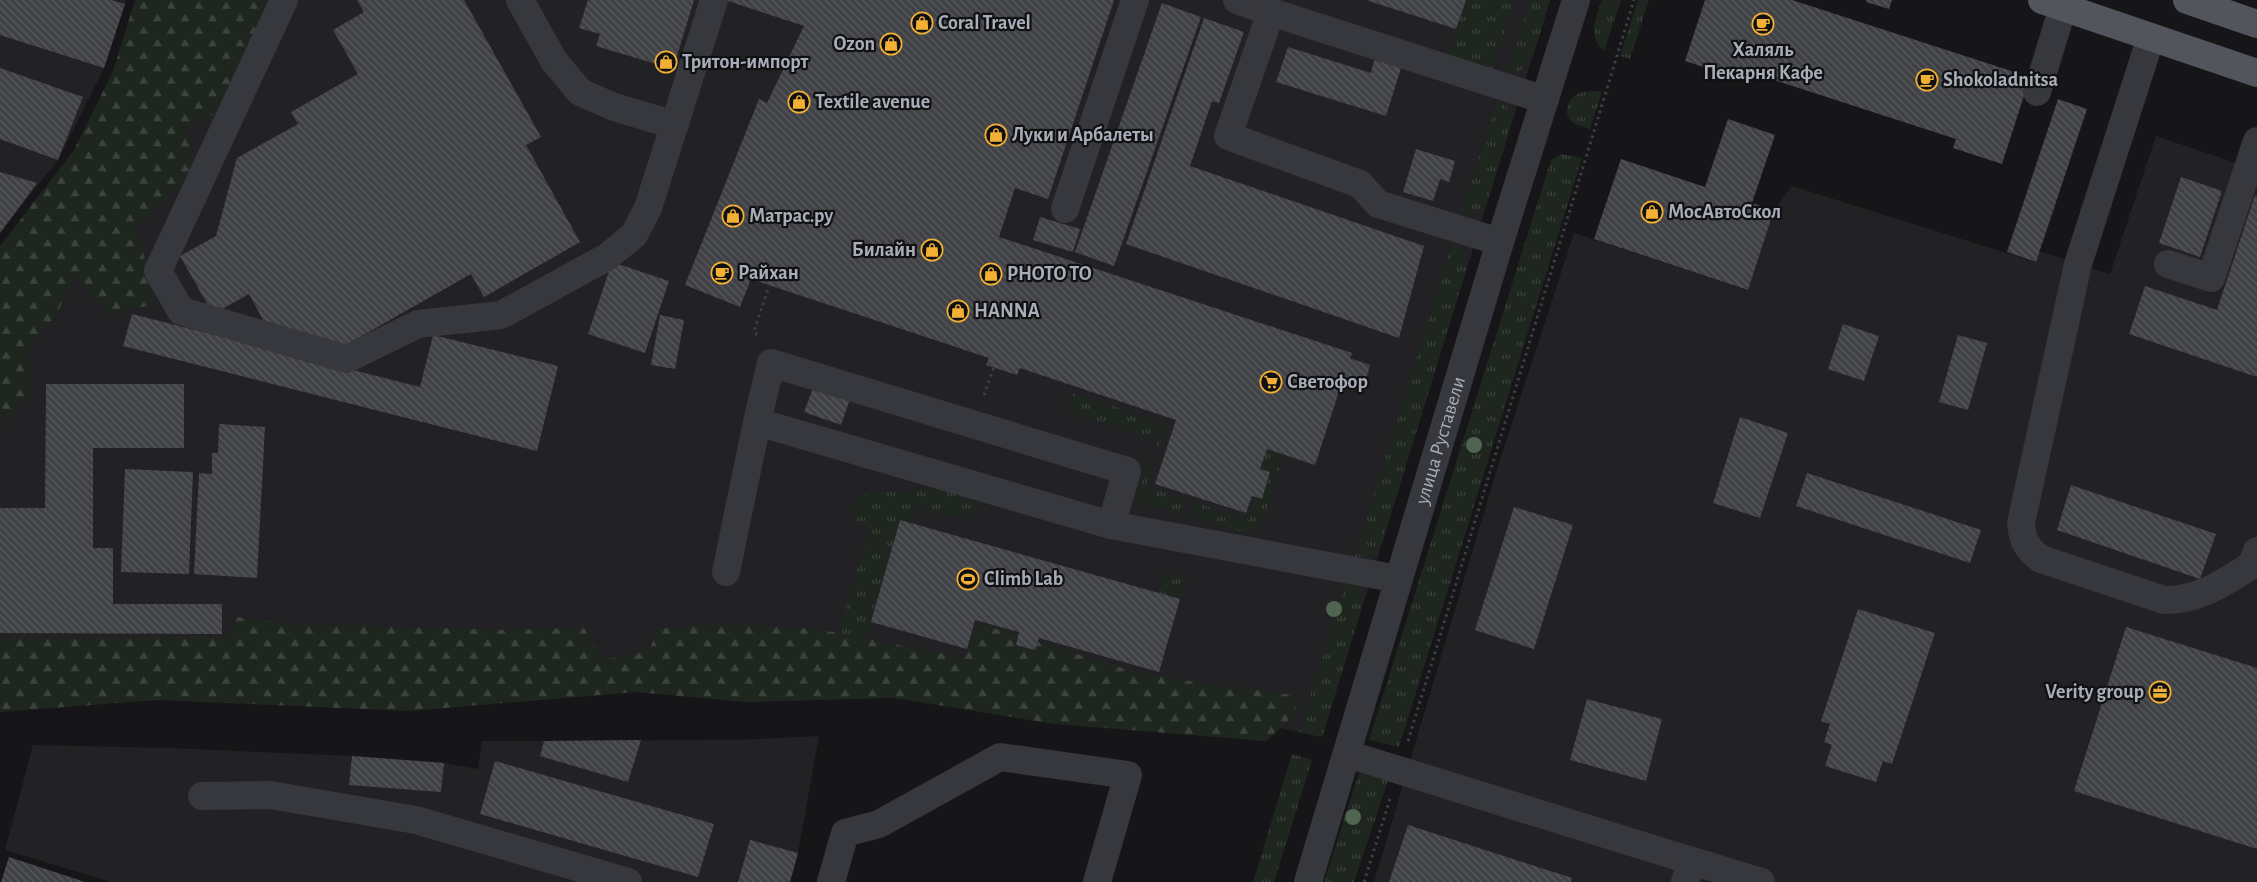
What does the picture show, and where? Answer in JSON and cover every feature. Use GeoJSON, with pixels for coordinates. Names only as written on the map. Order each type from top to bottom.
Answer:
{"type":"FeatureCollection","features":[{"type":"Feature","properties":{"kind":"main road"},"geometry":{"type":"LineString","coordinates":[[2187,0],[2257,24]]}},
{"type":"Feature","properties":{"kind":"main road"},"geometry":{"type":"LineString","coordinates":[[2052,3],[2257,73]]}},
{"type":"Feature","properties":{"kind":"street"},"geometry":{"type":"LineString","coordinates":[[284,0],[158,271],[181,312],[347,359],[418,324],[501,315],[607,257],[634,235],[648,208],[714,0]]}},
{"type":"Feature","properties":{"kind":"street"},"geometry":{"type":"LineString","coordinates":[[520,0],[554,61],[580,92],[614,107],[675,125]]}},
{"type":"Feature","properties":{"kind":"street"},"geometry":{"type":"LineString","coordinates":[[534,26],[543,0]]}},
{"type":"Feature","properties":{"kind":"street"},"geometry":{"type":"LineString","coordinates":[[1065,209],[1134,0]]}},
{"type":"Feature","properties":{"kind":"street"},"geometry":{"type":"LineString","coordinates":[[1236,0],[1545,100]]}},
{"type":"Feature","properties":{"kind":"street","name":"улица Руставели"},"geometry":{"type":"LineString","coordinates":[[1308,882],[1500,242],[1576,0]]}},
{"type":"Feature","properties":{"kind":"street"},"geometry":{"type":"LineString","coordinates":[[2037,92],[2052,3]]}},
{"type":"Feature","properties":{"kind":"street"},"geometry":{"type":"LineString","coordinates":[[1271,12],[1228,136],[1360,184],[1378,204],[1500,242]]}},
{"type":"Feature","properties":{"kind":"street"},"geometry":{"type":"LineString","coordinates":[[2151,37],[2078,264],[2021,523],[2022,535],[2031,552],[2041,559],[2164,600],[2180,600],[2204,593],[2255,561]]}},
{"type":"Feature","properties":{"kind":"street"},"geometry":{"type":"LineString","coordinates":[[2168,264],[2211,278],[2257,140]]}},
{"type":"Feature","properties":{"kind":"street"},"geometry":{"type":"LineString","coordinates":[[726,572],[771,362],[1127,471],[1111,525]]}},
{"type":"Feature","properties":{"kind":"street"},"geometry":{"type":"LineString","coordinates":[[757,422],[1111,525],[1398,579]]}},
{"type":"Feature","properties":{"kind":"street"},"geometry":{"type":"LineString","coordinates":[[1347,754],[1689,871],[1761,882]]}},
{"type":"Feature","properties":{"kind":"street"},"geometry":{"type":"LineString","coordinates":[[830,882],[845,833],[878,824],[1000,757],[1128,775],[1097,882]]}},
{"type":"Feature","properties":{"kind":"street"},"geometry":{"type":"LineString","coordinates":[[202,796],[270,795],[416,820],[628,882]]}},
{"type":"Feature","properties":{"kind":"path"},"geometry":{"type":"LineString","coordinates":[[1364,882],[1634,0]]}},
{"type":"Feature","properties":{"kind":"path"},"geometry":{"type":"LineString","coordinates":[[769,286],[754,331],[771,362]]}},
{"type":"Feature","properties":{"kind":"shaded area"},"geometry":{"type":"Polygon","coordinates":[[[0,0],[126,0],[104,68],[58,160],[0,233],[0,0]]]}},
{"type":"Feature","properties":{"kind":"shaded area"},"geometry":{"type":"Polygon","coordinates":[[[167,0],[1550,0],[1322,737],[1112,691],[0,663],[0,299],[167,0]]]}},
{"type":"Feature","properties":{"kind":"shaded area"},"geometry":{"type":"Polygon","coordinates":[[[2156,136],[2257,170],[2257,882],[1374,882],[1496,472],[1574,233],[1747,290],[1774,210],[1792,186],[2035,262],[2039,251],[2110,274],[2156,136]]]}},
{"type":"Feature","properties":{"kind":"shaded area"},"geometry":{"type":"Polygon","coordinates":[[[819,736],[798,853],[790,882],[111,882],[5,850],[33,745],[169,748],[352,756],[444,763],[478,769],[482,741],[736,740],[819,736]]]}},
{"type":"Feature","properties":{"kind":"green space"},"geometry":{"type":"Polygon","coordinates":[[[135,0],[268,0],[231,106],[186,129],[196,171],[137,228],[156,304],[107,314],[74,274],[57,314],[27,350],[30,394],[0,425],[0,246],[74,150],[113,71],[135,0]]]}},
{"type":"Feature","properties":{"kind":"green space"},"geometry":{"type":"Polygon","coordinates":[[[1466,0],[1515,0],[1492,70],[1448,57],[1466,0]]]}},
{"type":"Feature","properties":{"kind":"green space"},"geometry":{"type":"Polygon","coordinates":[[[1531,0],[1550,0],[1537,44],[1525,67],[1517,72],[1505,74],[1531,0]]]}},
{"type":"Feature","properties":{"kind":"green space"},"geometry":{"type":"Polygon","coordinates":[[[1602,0],[1621,0],[1604,51],[1594,33],[1602,0]]]}},
{"type":"Feature","properties":{"kind":"green space"},"geometry":{"type":"Polygon","coordinates":[[[1638,0],[1649,0],[1630,59],[1620,56],[1638,0]]]}},
{"type":"Feature","properties":{"kind":"green space"},"geometry":{"type":"Polygon","coordinates":[[[1602,91],[1590,129],[1569,119],[1567,110],[1569,102],[1575,95],[1582,92],[1602,91]]]}},
{"type":"Feature","properties":{"kind":"green space"},"geometry":{"type":"Polygon","coordinates":[[[1498,99],[1510,110],[1511,124],[1487,203],[1475,214],[1460,216],[1498,99]]]}},
{"type":"Feature","properties":{"kind":"green space"},"geometry":{"type":"Polygon","coordinates":[[[1561,154],[1582,158],[1399,747],[1369,740],[1550,163],[1552,159],[1561,154]]]}},
{"type":"Feature","properties":{"kind":"green space"},"geometry":{"type":"Polygon","coordinates":[[[1452,242],[1463,252],[1467,267],[1382,543],[1371,554],[1355,557],[1452,242]]]}},
{"type":"Feature","properties":{"kind":"green space"},"geometry":{"type":"Polygon","coordinates":[[[1073,393],[1167,424],[1159,447],[1154,446],[1156,438],[1067,413],[1073,393]]]}},
{"type":"Feature","properties":{"kind":"green space"},"geometry":{"type":"Polygon","coordinates":[[[1267,449],[1283,455],[1265,516],[1255,529],[1239,531],[1189,516],[1193,502],[1249,520],[1256,498],[1262,499],[1270,472],[1260,469],[1267,449]]]}},
{"type":"Feature","properties":{"kind":"green space"},"geometry":{"type":"Polygon","coordinates":[[[1151,455],[1156,456],[1146,486],[1185,499],[1180,513],[1136,500],[1151,455]]]}},
{"type":"Feature","properties":{"kind":"green space"},"geometry":{"type":"Polygon","coordinates":[[[962,487],[980,501],[967,520],[917,506],[912,523],[900,520],[866,639],[837,636],[870,528],[854,520],[852,508],[854,502],[867,493],[962,487]]]}},
{"type":"Feature","properties":{"kind":"green space"},"geometry":{"type":"Polygon","coordinates":[[[1163,574],[1185,580],[1180,599],[1158,593],[1163,574]]]}},
{"type":"Feature","properties":{"kind":"green space"},"geometry":{"type":"Polygon","coordinates":[[[1346,582],[1354,585],[1359,590],[1363,604],[1322,737],[1299,732],[1346,582]]]}},
{"type":"Feature","properties":{"kind":"green space"},"geometry":{"type":"Polygon","coordinates":[[[237,617],[287,624],[502,630],[584,628],[603,660],[649,651],[658,629],[724,624],[817,629],[965,658],[977,623],[1145,675],[1291,695],[1298,712],[1266,741],[1055,724],[894,698],[745,702],[636,692],[410,711],[157,700],[0,712],[0,639],[228,638],[237,617]]]}},
{"type":"Feature","properties":{"kind":"green space"},"geometry":{"type":"Polygon","coordinates":[[[1292,754],[1312,760],[1274,882],[1253,882],[1292,754]]]}},
{"type":"Feature","properties":{"kind":"green space"},"geometry":{"type":"Polygon","coordinates":[[[1359,773],[1388,781],[1354,882],[1324,882],[1359,773]]]}},
{"type":"Feature","properties":{"kind":"building"},"geometry":{"type":"Polygon","coordinates":[[[0,0],[111,0],[125,4],[104,68],[0,35],[0,0]]]}},
{"type":"Feature","properties":{"kind":"building"},"geometry":{"type":"Polygon","coordinates":[[[357,0],[464,0],[541,137],[526,145],[580,242],[484,297],[471,274],[344,346],[263,320],[249,294],[213,314],[180,256],[216,236],[237,158],[298,124],[291,112],[358,74],[333,30],[364,12],[357,0]]]}},
{"type":"Feature","properties":{"kind":"building"},"geometry":{"type":"Polygon","coordinates":[[[588,0],[694,0],[673,69],[596,46],[600,34],[579,28],[588,0]]]}},
{"type":"Feature","properties":{"kind":"building"},"geometry":{"type":"Polygon","coordinates":[[[725,0],[1114,0],[1048,199],[1015,188],[999,237],[1352,353],[1350,358],[1370,365],[1364,387],[1343,379],[1315,465],[1267,449],[1260,469],[1270,472],[1262,499],[1252,496],[1246,513],[1155,484],[1176,420],[1020,368],[1017,375],[986,365],[989,358],[751,279],[740,307],[685,285],[759,99],[767,103],[804,26],[725,0]]]}},
{"type":"Feature","properties":{"kind":"building"},"geometry":{"type":"Polygon","coordinates":[[[1366,0],[1466,0],[1456,29],[1366,0]]]}},
{"type":"Feature","properties":{"kind":"building"},"geometry":{"type":"Polygon","coordinates":[[[1705,0],[1792,0],[2030,77],[2002,164],[1953,148],[1956,139],[1731,66],[1728,75],[1685,61],[1705,0]]]}},
{"type":"Feature","properties":{"kind":"building"},"geometry":{"type":"Polygon","coordinates":[[[1867,0],[1892,0],[1889,9],[1866,2],[1867,0]]]}},
{"type":"Feature","properties":{"kind":"building"},"geometry":{"type":"Polygon","coordinates":[[[1162,3],[1201,17],[1114,266],[1075,252],[1162,3]]]}},
{"type":"Feature","properties":{"kind":"building"},"geometry":{"type":"Polygon","coordinates":[[[1204,18],[1244,32],[1219,103],[1212,101],[1190,166],[1424,246],[1399,338],[1126,244],[1204,18]]]}},
{"type":"Feature","properties":{"kind":"building"},"geometry":{"type":"Polygon","coordinates":[[[1288,47],[1371,73],[1375,57],[1402,65],[1386,116],[1276,82],[1288,47]]]}},
{"type":"Feature","properties":{"kind":"building"},"geometry":{"type":"Polygon","coordinates":[[[0,68],[83,97],[58,160],[0,139],[0,68]]]}},
{"type":"Feature","properties":{"kind":"building"},"geometry":{"type":"Polygon","coordinates":[[[2058,99],[2087,109],[2036,262],[2007,252],[2058,99]]]}},
{"type":"Feature","properties":{"kind":"building"},"geometry":{"type":"Polygon","coordinates":[[[1728,119],[1775,135],[1752,203],[1774,210],[1748,290],[1594,239],[1621,159],[1705,187],[1728,119]]]}},
{"type":"Feature","properties":{"kind":"building"},"geometry":{"type":"Polygon","coordinates":[[[1416,149],[1455,161],[1449,182],[1440,179],[1433,201],[1403,192],[1416,149]]]}},
{"type":"Feature","properties":{"kind":"building"},"geometry":{"type":"Polygon","coordinates":[[[0,172],[37,183],[0,233],[0,172]]]}},
{"type":"Feature","properties":{"kind":"building"},"geometry":{"type":"Polygon","coordinates":[[[2181,177],[2222,191],[2200,257],[2159,243],[2181,177]]]}},
{"type":"Feature","properties":{"kind":"building"},"geometry":{"type":"Polygon","coordinates":[[[2255,195],[2257,196],[2257,377],[2129,334],[2145,286],[2217,310],[2255,195]]]}},
{"type":"Feature","properties":{"kind":"building"},"geometry":{"type":"Polygon","coordinates":[[[1040,217],[1080,229],[1073,252],[1033,240],[1040,217]]]}},
{"type":"Feature","properties":{"kind":"building"},"geometry":{"type":"Polygon","coordinates":[[[612,262],[669,281],[645,353],[588,334],[612,262]]]}},
{"type":"Feature","properties":{"kind":"building"},"geometry":{"type":"Polygon","coordinates":[[[132,314],[420,387],[433,335],[558,366],[537,451],[123,346],[132,314]]]}},
{"type":"Feature","properties":{"kind":"building"},"geometry":{"type":"Polygon","coordinates":[[[660,315],[684,320],[675,369],[651,365],[660,315]]]}},
{"type":"Feature","properties":{"kind":"building"},"geometry":{"type":"Polygon","coordinates":[[[1843,324],[1879,336],[1864,381],[1828,369],[1843,324]]]}},
{"type":"Feature","properties":{"kind":"building"},"geometry":{"type":"Polygon","coordinates":[[[1958,335],[1987,343],[1968,410],[1939,402],[1958,335]]]}},
{"type":"Feature","properties":{"kind":"building"},"geometry":{"type":"Polygon","coordinates":[[[816,380],[852,393],[841,425],[804,412],[816,380]]]}},
{"type":"Feature","properties":{"kind":"building"},"geometry":{"type":"Polygon","coordinates":[[[46,384],[184,384],[184,448],[93,448],[93,548],[113,548],[113,604],[222,604],[222,634],[0,633],[0,508],[45,508],[46,384]]]}},
{"type":"Feature","properties":{"kind":"building"},"geometry":{"type":"Polygon","coordinates":[[[1740,417],[1788,433],[1760,518],[1713,503],[1740,417]]]}},
{"type":"Feature","properties":{"kind":"building"},"geometry":{"type":"Polygon","coordinates":[[[219,424],[265,427],[257,578],[194,574],[199,473],[212,474],[212,453],[218,453],[219,424]]]}},
{"type":"Feature","properties":{"kind":"building"},"geometry":{"type":"Polygon","coordinates":[[[125,469],[193,472],[189,574],[121,572],[125,469]]]}},
{"type":"Feature","properties":{"kind":"building"},"geometry":{"type":"Polygon","coordinates":[[[1807,473],[1981,530],[1970,563],[1796,506],[1807,473]]]}},
{"type":"Feature","properties":{"kind":"building"},"geometry":{"type":"Polygon","coordinates":[[[2071,485],[2216,534],[2200,579],[2057,530],[2071,485]]]}},
{"type":"Feature","properties":{"kind":"building"},"geometry":{"type":"Polygon","coordinates":[[[1514,507],[1573,525],[1534,649],[1475,630],[1514,507]]]}},
{"type":"Feature","properties":{"kind":"building"},"geometry":{"type":"Polygon","coordinates":[[[900,520],[1180,599],[1159,672],[1039,638],[1035,650],[1016,645],[1019,632],[975,620],[967,649],[871,622],[900,520]]]}},
{"type":"Feature","properties":{"kind":"building"},"geometry":{"type":"Polygon","coordinates":[[[1858,609],[1935,633],[1892,764],[1883,761],[1876,782],[1825,766],[1832,745],[1824,742],[1830,724],[1821,721],[1858,609]]]}},
{"type":"Feature","properties":{"kind":"building"},"geometry":{"type":"Polygon","coordinates":[[[2126,627],[2257,668],[2257,849],[2074,791],[2126,627]]]}},
{"type":"Feature","properties":{"kind":"building"},"geometry":{"type":"Polygon","coordinates":[[[1587,699],[1662,719],[1646,781],[1570,760],[1587,699]]]}},
{"type":"Feature","properties":{"kind":"building"},"geometry":{"type":"Polygon","coordinates":[[[641,740],[628,782],[540,756],[544,741],[641,740]]]}},
{"type":"Feature","properties":{"kind":"building"},"geometry":{"type":"Polygon","coordinates":[[[352,756],[444,763],[441,792],[349,785],[352,756]]]}},
{"type":"Feature","properties":{"kind":"building"},"geometry":{"type":"Polygon","coordinates":[[[495,761],[714,824],[698,877],[480,814],[495,761]]]}},
{"type":"Feature","properties":{"kind":"building"},"geometry":{"type":"Polygon","coordinates":[[[1408,825],[1572,878],[1571,882],[1389,882],[1408,825]]]}},
{"type":"Feature","properties":{"kind":"building"},"geometry":{"type":"Polygon","coordinates":[[[750,840],[798,853],[790,882],[738,882],[750,840]]]}},
{"type":"Feature","properties":{"kind":"building"},"geometry":{"type":"Polygon","coordinates":[[[9,857],[85,882],[1,882],[9,857]]]}},
{"type":"Feature","properties":{"kind":"place","name":"Coral Travel"},"geometry":{"type":"Point","coordinates":[922,23]}},
{"type":"Feature","properties":{"kind":"place","name":"Халяль Пекарня Кафе"},"geometry":{"type":"Point","coordinates":[1763,24]}},
{"type":"Feature","properties":{"kind":"place","name":"Ozon"},"geometry":{"type":"Point","coordinates":[891,44]}},
{"type":"Feature","properties":{"kind":"place","name":"Тритон-импорт"},"geometry":{"type":"Point","coordinates":[666,62]}},
{"type":"Feature","properties":{"kind":"place","name":"Shokoladnitsa"},"geometry":{"type":"Point","coordinates":[1927,80]}},
{"type":"Feature","properties":{"kind":"place","name":"Textile avenue"},"geometry":{"type":"Point","coordinates":[799,102]}},
{"type":"Feature","properties":{"kind":"place","name":"Луки и Арбалеты"},"geometry":{"type":"Point","coordinates":[996,135]}},
{"type":"Feature","properties":{"kind":"place","name":"МосАвтоСкол"},"geometry":{"type":"Point","coordinates":[1652,212]}},
{"type":"Feature","properties":{"kind":"place","name":"Матрас.ру"},"geometry":{"type":"Point","coordinates":[733,216]}},
{"type":"Feature","properties":{"kind":"place","name":"Билайн"},"geometry":{"type":"Point","coordinates":[932,250]}},
{"type":"Feature","properties":{"kind":"place","name":"Райхан"},"geometry":{"type":"Point","coordinates":[722,273]}},
{"type":"Feature","properties":{"kind":"place","name":"PHOTO TO"},"geometry":{"type":"Point","coordinates":[991,274]}},
{"type":"Feature","properties":{"kind":"place","name":"HANNA"},"geometry":{"type":"Point","coordinates":[958,311]}},
{"type":"Feature","properties":{"kind":"place","name":"Светофор"},"geometry":{"type":"Point","coordinates":[1271,382]}},
{"type":"Feature","properties":{"kind":"place","name":"Climb Lab"},"geometry":{"type":"Point","coordinates":[968,579]}},
{"type":"Feature","properties":{"kind":"place","name":"Verity group"},"geometry":{"type":"Point","coordinates":[2160,692]}}]}
